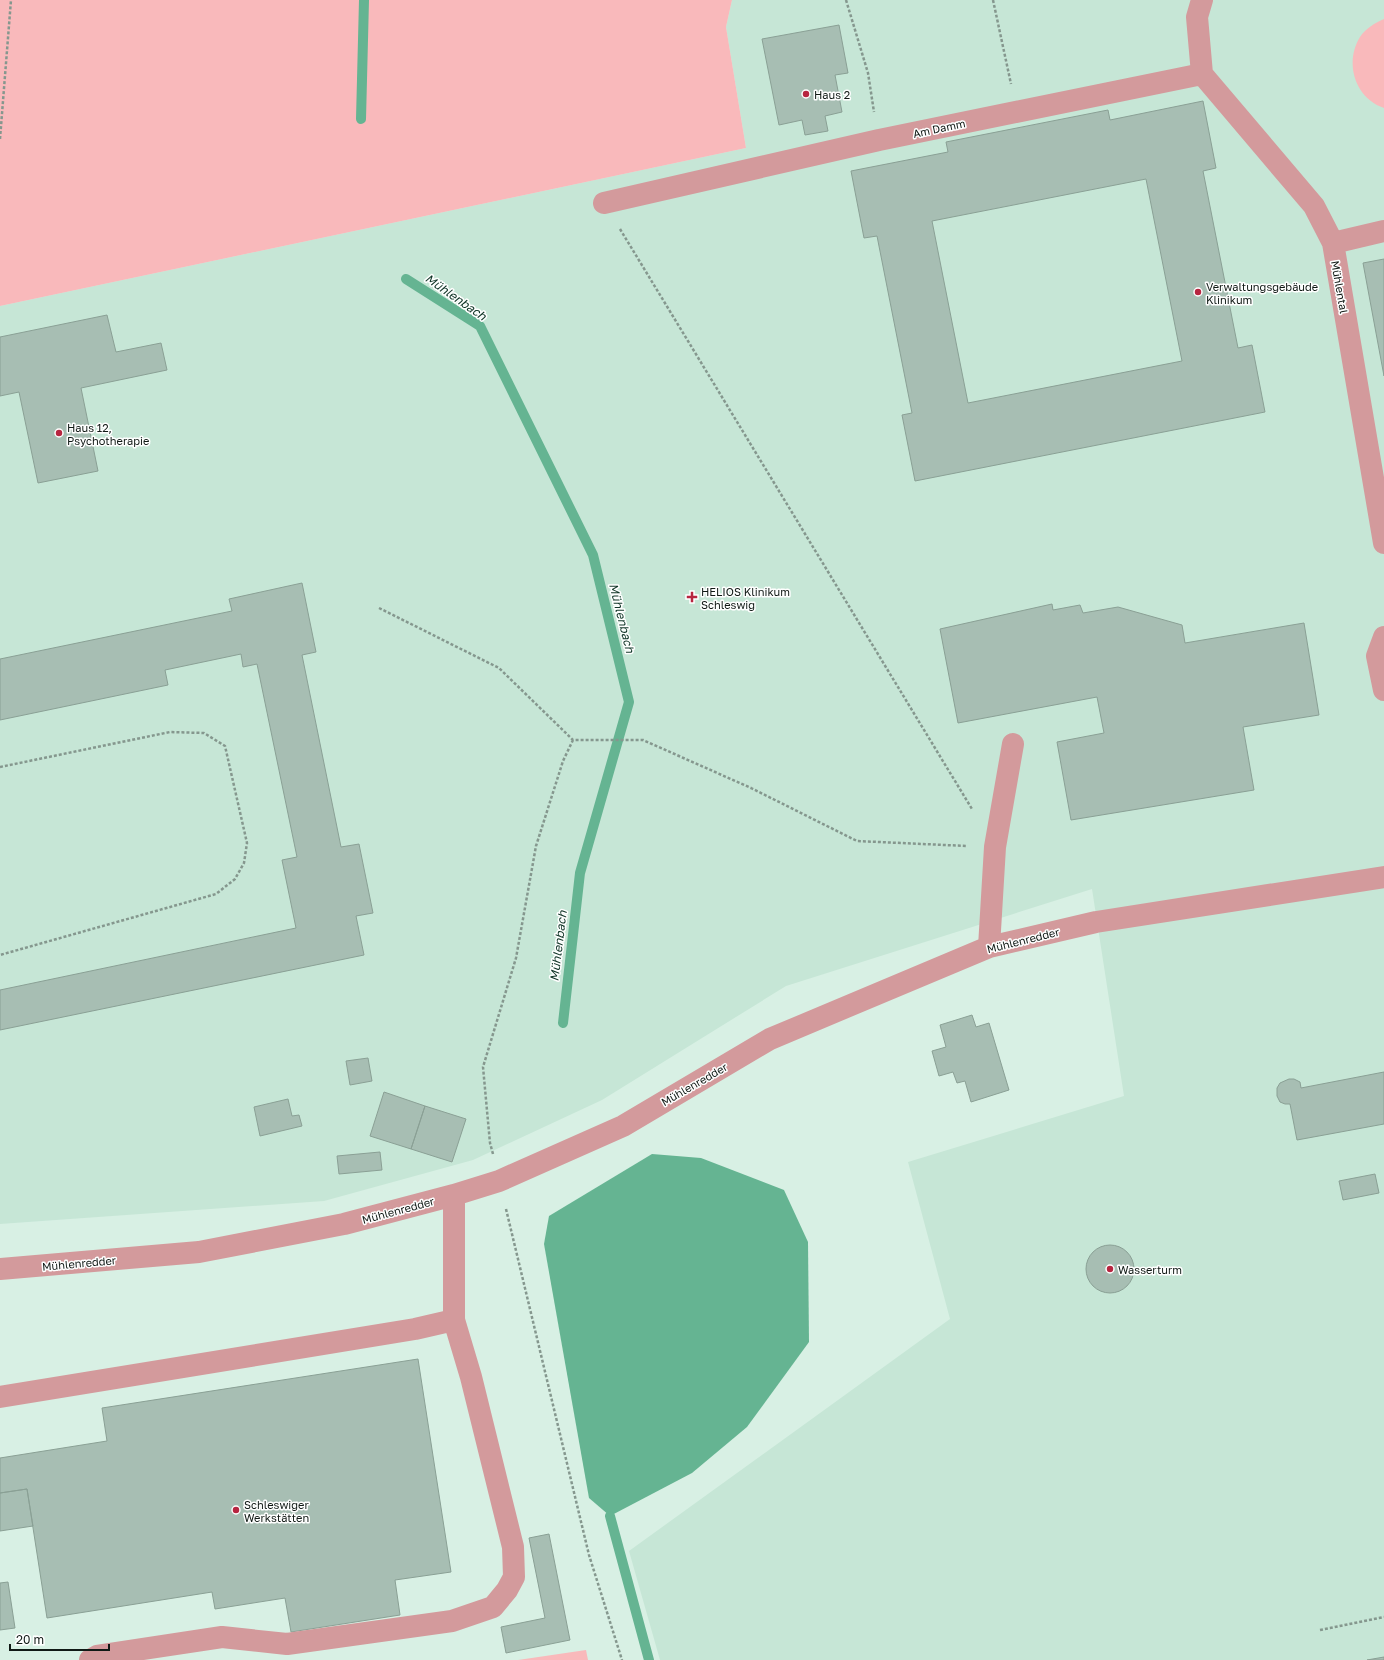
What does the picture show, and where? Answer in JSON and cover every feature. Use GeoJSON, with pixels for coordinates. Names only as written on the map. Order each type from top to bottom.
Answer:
{"type":"FeatureCollection","features":[{"type":"Feature","properties":{"kind":"street"},"geometry":{"type":"LineString","coordinates":[[1202,0],[1197,17],[1202,74]]}},
{"type":"Feature","properties":{"kind":"street","name":"Am Damm"},"geometry":{"type":"LineString","coordinates":[[604,203],[879,140],[1202,74]]}},
{"type":"Feature","properties":{"kind":"street","name":"Mühlental"},"geometry":{"type":"LineString","coordinates":[[1202,74],[1314,206],[1333,243],[1380,502],[1384,543]]}},
{"type":"Feature","properties":{"kind":"street"},"geometry":{"type":"LineString","coordinates":[[1333,243],[1384,231]]}},
{"type":"Feature","properties":{"kind":"street"},"geometry":{"type":"LineString","coordinates":[[1384,637],[1377,656],[1384,690]]}},
{"type":"Feature","properties":{"kind":"street"},"geometry":{"type":"LineString","coordinates":[[989,947],[995,847],[1013,744]]}},
{"type":"Feature","properties":{"kind":"street","name":"Mühlenredder"},"geometry":{"type":"LineString","coordinates":[[0,1269],[199,1252],[344,1224],[454,1195],[499,1181],[623,1126],[770,1039],[989,947],[1096,922],[1384,877]]}},
{"type":"Feature","properties":{"kind":"street"},"geometry":{"type":"LineString","coordinates":[[90,1660],[97,1656],[222,1637],[287,1644],[452,1621],[493,1607],[507,1590],[514,1577],[513,1547],[471,1377],[454,1320],[454,1195]]}},
{"type":"Feature","properties":{"kind":"street"},"geometry":{"type":"LineString","coordinates":[[0,1397],[415,1329],[454,1320]]}},
{"type":"Feature","properties":{"kind":"path"},"geometry":{"type":"LineString","coordinates":[[0,139],[11,0]]}},
{"type":"Feature","properties":{"kind":"path"},"geometry":{"type":"LineString","coordinates":[[846,0],[868,73],[879,140]]}},
{"type":"Feature","properties":{"kind":"path"},"geometry":{"type":"LineString","coordinates":[[993,0],[1017,112]]}},
{"type":"Feature","properties":{"kind":"path"},"geometry":{"type":"LineString","coordinates":[[604,203],[995,847]]}},
{"type":"Feature","properties":{"kind":"path"},"geometry":{"type":"LineString","coordinates":[[379,608],[499,668],[572,740],[643,740],[751,788],[857,842],[995,847]]}},
{"type":"Feature","properties":{"kind":"path"},"geometry":{"type":"LineString","coordinates":[[0,767],[170,732],[204,733],[225,746],[247,843],[244,863],[235,879],[216,894],[0,956]]}},
{"type":"Feature","properties":{"kind":"path"},"geometry":{"type":"LineString","coordinates":[[572,740],[563,761],[536,846],[516,958],[483,1067],[490,1143],[589,1555],[622,1660]]}},
{"type":"Feature","properties":{"kind":"path"},"geometry":{"type":"LineString","coordinates":[[1320,1630],[1384,1617]]}},
{"type":"Feature","properties":{"kind":"shaded area"},"geometry":{"type":"Polygon","coordinates":[[[0,0],[732,0],[726,27],[746,148],[0,306],[0,0]]]}},
{"type":"Feature","properties":{"kind":"shaded area","name":"HELIOS Klinikum Schleswig"},"geometry":{"type":"Polygon","coordinates":[[[732,0],[1384,0],[1384,1660],[660,1660],[629,1551],[950,1319],[908,1162],[1124,1096],[1092,889],[786,986],[602,1100],[473,1160],[324,1201],[0,1224],[0,306],[746,148],[726,27],[732,0]]]}},
{"type":"Feature","properties":{"kind":"shaded area"},"geometry":{"type":"Polygon","coordinates":[[[1384,19],[1384,108],[1374,103],[1359,88],[1353,68],[1353,58],[1355,47],[1360,37],[1371,26],[1384,19]]]}},
{"type":"Feature","properties":{"kind":"shaded area"},"geometry":{"type":"Polygon","coordinates":[[[652,1154],[701,1158],[784,1190],[808,1242],[809,1342],[747,1427],[692,1473],[610,1516],[589,1498],[544,1244],[549,1216],[652,1154]]]}},
{"type":"Feature","properties":{"kind":"shaded area"},"geometry":{"type":"Polygon","coordinates":[[[586,1650],[588,1660],[518,1660],[586,1650]]]}},
{"type":"Feature","properties":{"kind":"building","name":"Haus 2"},"geometry":{"type":"Polygon","coordinates":[[[839,25],[848,73],[835,75],[842,112],[825,116],[828,131],[805,135],[802,120],[779,125],[762,39],[839,25]]]}},
{"type":"Feature","properties":{"kind":"building","name":"Verwaltungsgebäude Klinikum"},"geometry":{"type":"Polygon","coordinates":[[[1203,101],[1216,168],[1203,171],[1238,348],[1252,345],[1265,412],[915,481],[902,415],[912,413],[877,236],[864,238],[851,171],[948,152],[946,142],[1108,110],[1110,120],[1203,101]],[[1146,179],[932,221],[968,403],[1182,361],[1146,179]]]}},
{"type":"Feature","properties":{"kind":"building"},"geometry":{"type":"Polygon","coordinates":[[[1384,259],[1384,376],[1363,263],[1384,259]]]}},
{"type":"Feature","properties":{"kind":"building","name":"Haus 12, Psychotherapie"},"geometry":{"type":"Polygon","coordinates":[[[107,315],[116,352],[161,343],[167,370],[81,388],[98,471],[38,483],[19,392],[0,396],[0,337],[107,315]]]}},
{"type":"Feature","properties":{"kind":"building"},"geometry":{"type":"Polygon","coordinates":[[[302,583],[316,652],[302,655],[341,847],[359,844],[373,913],[356,916],[364,955],[0,1030],[0,990],[296,928],[282,860],[297,857],[257,664],[243,667],[241,654],[165,670],[168,685],[0,720],[0,659],[232,611],[229,599],[302,583]]]}},
{"type":"Feature","properties":{"kind":"building"},"geometry":{"type":"Polygon","coordinates":[[[1052,604],[1053,610],[1080,605],[1083,613],[1118,607],[1182,625],[1185,643],[1304,623],[1319,715],[1243,727],[1254,790],[1071,820],[1057,742],[1104,733],[1097,697],[958,723],[940,629],[1052,604]]]}},
{"type":"Feature","properties":{"kind":"building"},"geometry":{"type":"Polygon","coordinates":[[[972,1015],[976,1027],[989,1023],[1009,1090],[971,1102],[965,1081],[957,1083],[953,1072],[939,1076],[932,1051],[946,1047],[940,1025],[972,1015]]]}},
{"type":"Feature","properties":{"kind":"building"},"geometry":{"type":"Polygon","coordinates":[[[368,1058],[372,1081],[350,1085],[346,1061],[368,1058]]]}},
{"type":"Feature","properties":{"kind":"building"},"geometry":{"type":"Polygon","coordinates":[[[1384,1072],[1384,1124],[1297,1140],[1290,1104],[1280,1102],[1277,1096],[1277,1088],[1280,1083],[1289,1079],[1294,1079],[1300,1082],[1301,1088],[1384,1072]]]}},
{"type":"Feature","properties":{"kind":"building"},"geometry":{"type":"Polygon","coordinates":[[[384,1092],[425,1106],[411,1149],[370,1136],[384,1092]]]}},
{"type":"Feature","properties":{"kind":"building"},"geometry":{"type":"Polygon","coordinates":[[[288,1099],[292,1116],[299,1115],[302,1126],[260,1136],[254,1107],[288,1099]]]}},
{"type":"Feature","properties":{"kind":"building"},"geometry":{"type":"Polygon","coordinates":[[[425,1106],[466,1119],[452,1162],[411,1149],[425,1106]]]}},
{"type":"Feature","properties":{"kind":"building"},"geometry":{"type":"Polygon","coordinates":[[[380,1152],[382,1170],[339,1174],[337,1156],[380,1152]]]}},
{"type":"Feature","properties":{"kind":"building"},"geometry":{"type":"Polygon","coordinates":[[[1375,1174],[1379,1193],[1343,1200],[1339,1181],[1375,1174]]]}},
{"type":"Feature","properties":{"kind":"building","name":"Wasserturm"},"geometry":{"type":"Polygon","coordinates":[[[1105,1245],[1115,1245],[1127,1252],[1134,1264],[1134,1274],[1127,1286],[1115,1293],[1105,1293],[1097,1289],[1090,1282],[1086,1274],[1086,1264],[1090,1256],[1097,1249],[1105,1245]]]}},
{"type":"Feature","properties":{"kind":"building","name":"Schleswiger Werkstätten"},"geometry":{"type":"Polygon","coordinates":[[[418,1359],[451,1572],[395,1580],[400,1615],[291,1632],[285,1598],[215,1609],[212,1592],[47,1618],[27,1489],[0,1493],[0,1458],[107,1441],[102,1408],[418,1359]]]}},
{"type":"Feature","properties":{"kind":"building"},"geometry":{"type":"Polygon","coordinates":[[[27,1489],[33,1526],[0,1531],[0,1493],[27,1489]]]}},
{"type":"Feature","properties":{"kind":"building"},"geometry":{"type":"Polygon","coordinates":[[[549,1534],[570,1640],[506,1653],[501,1627],[545,1618],[529,1538],[549,1534]]]}},
{"type":"Feature","properties":{"kind":"building"},"geometry":{"type":"Polygon","coordinates":[[[8,1582],[15,1628],[0,1630],[0,1583],[8,1582]]]}},
{"type":"Feature","properties":{"kind":"building"},"geometry":{"type":"Polygon","coordinates":[[[1384,1657],[1384,1660],[1367,1660],[1384,1657]]]}},
{"type":"Feature","properties":{"kind":"waterway","name":"Mühlenbach"},"geometry":{"type":"LineString","coordinates":[[361,119],[364,0]]}},
{"type":"Feature","properties":{"kind":"waterway","name":"Mühlenbach"},"geometry":{"type":"LineString","coordinates":[[406,279],[480,326],[593,555],[629,702],[580,873],[563,1023]]}},
{"type":"Feature","properties":{"kind":"waterway"},"geometry":{"type":"LineString","coordinates":[[610,1516],[649,1660]]}},
{"type":"Feature","properties":{"kind":"place","name":"Haus 2"},"geometry":{"type":"Point","coordinates":[806,94]}},
{"type":"Feature","properties":{"kind":"place","name":"Verwaltungsgebäude Klinikum"},"geometry":{"type":"Point","coordinates":[1198,292]}},
{"type":"Feature","properties":{"kind":"place","name":"Haus 12, Psychotherapie"},"geometry":{"type":"Point","coordinates":[59,433]}},
{"type":"Feature","properties":{"kind":"place","name":"HELIOS Klinikum Schleswig"},"geometry":{"type":"Point","coordinates":[692,597]}},
{"type":"Feature","properties":{"kind":"place","name":"Wasserturm"},"geometry":{"type":"Point","coordinates":[1110,1269]}},
{"type":"Feature","properties":{"kind":"place","name":"Schleswiger Werkstätten"},"geometry":{"type":"Point","coordinates":[236,1510]}}]}
